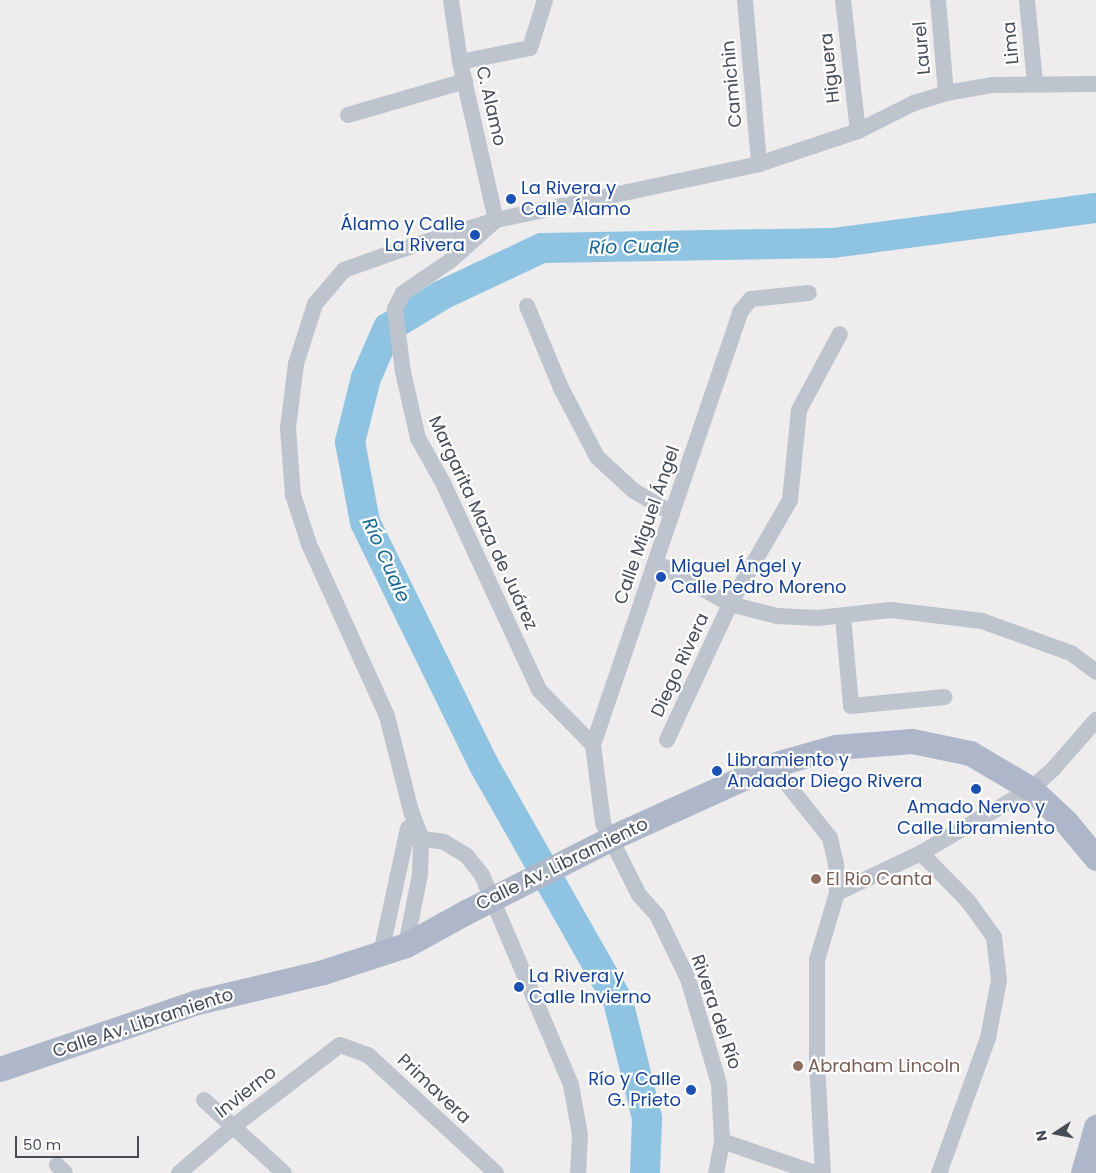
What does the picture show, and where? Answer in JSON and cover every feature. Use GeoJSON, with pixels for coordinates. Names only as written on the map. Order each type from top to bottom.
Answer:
{"type":"FeatureCollection","features":[{"type":"Feature","properties":{"kind":"main road","name":"Calle Av. Libramiento"},"geometry":{"type":"LineString","coordinates":[[0,1069],[197,1002],[323,972],[406,945],[614,828],[772,765],[836,747],[912,741],[970,754],[1030,789],[1066,822],[1096,858]]}},
{"type":"Feature","properties":{"kind":"main road"},"geometry":{"type":"LineString","coordinates":[[1083,1173],[1096,1127]]}},
{"type":"Feature","properties":{"kind":"street","name":"C. Alamo"},"geometry":{"type":"LineString","coordinates":[[451,0],[460,62],[496,220]]}},
{"type":"Feature","properties":{"kind":"street"},"geometry":{"type":"LineString","coordinates":[[460,62],[530,48],[545,0]]}},
{"type":"Feature","properties":{"kind":"street","name":"Camichin"},"geometry":{"type":"LineString","coordinates":[[745,0],[760,164]]}},
{"type":"Feature","properties":{"kind":"street","name":"Higuera"},"geometry":{"type":"LineString","coordinates":[[843,0],[858,131]]}},
{"type":"Feature","properties":{"kind":"street","name":"Laurel"},"geometry":{"type":"LineString","coordinates":[[938,0],[946,92]]}},
{"type":"Feature","properties":{"kind":"street","name":"Lima"},"geometry":{"type":"LineString","coordinates":[[1027,0],[1035,83]]}},
{"type":"Feature","properties":{"kind":"street"},"geometry":{"type":"LineString","coordinates":[[348,115],[465,81]]}},
{"type":"Feature","properties":{"kind":"street"},"geometry":{"type":"LineString","coordinates":[[406,945],[420,874],[411,811],[387,716],[309,544],[293,495],[288,428],[296,364],[315,304],[344,270],[496,220],[760,164],[858,131],[914,103],[946,92],[993,84],[1096,84]]}},
{"type":"Feature","properties":{"kind":"street","name":"Margarita Maza de Juárez"},"geometry":{"type":"LineString","coordinates":[[496,220],[450,261],[403,293],[394,309],[403,372],[418,438],[444,485],[539,690],[593,745]]}},
{"type":"Feature","properties":{"kind":"street","name":"Calle Miguel Ángel"},"geometry":{"type":"LineString","coordinates":[[614,828],[593,745],[657,563],[740,312],[751,300],[809,293]]}},
{"type":"Feature","properties":{"kind":"street"},"geometry":{"type":"LineString","coordinates":[[527,306],[561,388],[597,458],[634,492],[672,513]]}},
{"type":"Feature","properties":{"kind":"street","name":"Diego Rivera"},"geometry":{"type":"LineString","coordinates":[[667,740],[730,604],[790,500],[799,410],[840,334]]}},
{"type":"Feature","properties":{"kind":"street"},"geometry":{"type":"LineString","coordinates":[[657,563],[730,604],[777,616],[843,616],[891,610],[982,621],[1071,654],[1096,672]]}},
{"type":"Feature","properties":{"kind":"street"},"geometry":{"type":"LineString","coordinates":[[843,616],[852,706],[945,697]]}},
{"type":"Feature","properties":{"kind":"street"},"geometry":{"type":"LineString","coordinates":[[837,893],[920,853],[1030,789],[1054,768],[1096,720]]}},
{"type":"Feature","properties":{"kind":"street"},"geometry":{"type":"LineString","coordinates":[[772,765],[830,838],[836,863],[837,893],[817,960],[817,1063],[823,1173]]}},
{"type":"Feature","properties":{"kind":"street","name":"Rivera del Río"},"geometry":{"type":"LineString","coordinates":[[614,828],[639,895],[657,915],[688,979],[720,1084],[722,1140],[716,1173]]}},
{"type":"Feature","properties":{"kind":"street"},"geometry":{"type":"LineString","coordinates":[[381,953],[414,837]]}},
{"type":"Feature","properties":{"kind":"street"},"geometry":{"type":"LineString","coordinates":[[414,837],[444,842],[466,855],[482,875],[571,1085],[580,1135],[578,1173]]}},
{"type":"Feature","properties":{"kind":"street"},"geometry":{"type":"LineString","coordinates":[[920,853],[968,901],[994,937],[999,980],[988,1038],[939,1173]]}},
{"type":"Feature","properties":{"kind":"street","name":"Invierno"},"geometry":{"type":"LineString","coordinates":[[179,1173],[234,1126],[340,1045]]}},
{"type":"Feature","properties":{"kind":"street","name":"Primavera"},"geometry":{"type":"LineString","coordinates":[[340,1045],[368,1055],[496,1173]]}},
{"type":"Feature","properties":{"kind":"street"},"geometry":{"type":"LineString","coordinates":[[204,1100],[284,1173]]}},
{"type":"Feature","properties":{"kind":"street"},"geometry":{"type":"LineString","coordinates":[[722,1140],[780,1167],[815,1173]]}},
{"type":"Feature","properties":{"kind":"waterway","name":"Río Cuale"},"geometry":{"type":"LineString","coordinates":[[645,1173],[647,1118],[618,1001],[483,763],[365,522],[350,442],[366,378],[388,328],[442,295],[542,248],[833,243],[1096,208]]}},
{"type":"Feature","properties":{"kind":"place","name":"La Rivera y Calle Álamo"},"geometry":{"type":"Point","coordinates":[511,199]}},
{"type":"Feature","properties":{"kind":"place","name":"Álamo y Calle La Rivera"},"geometry":{"type":"Point","coordinates":[475,235]}},
{"type":"Feature","properties":{"kind":"place","name":"Miguel Ángel y Calle Pedro Moreno"},"geometry":{"type":"Point","coordinates":[661,577]}},
{"type":"Feature","properties":{"kind":"place","name":"Libramiento y Andador Diego Rivera"},"geometry":{"type":"Point","coordinates":[717,771]}},
{"type":"Feature","properties":{"kind":"place","name":"Amado Nervo y Calle Libramiento"},"geometry":{"type":"Point","coordinates":[976,789]}},
{"type":"Feature","properties":{"kind":"place","name":"El Rio Canta"},"geometry":{"type":"Point","coordinates":[816,879]}},
{"type":"Feature","properties":{"kind":"place","name":"La Rivera y Calle Invierno"},"geometry":{"type":"Point","coordinates":[519,987]}},
{"type":"Feature","properties":{"kind":"place","name":"Abraham Lincoln"},"geometry":{"type":"Point","coordinates":[798,1066]}},
{"type":"Feature","properties":{"kind":"place","name":"Río y Calle G. Prieto"},"geometry":{"type":"Point","coordinates":[691,1090]}}]}
